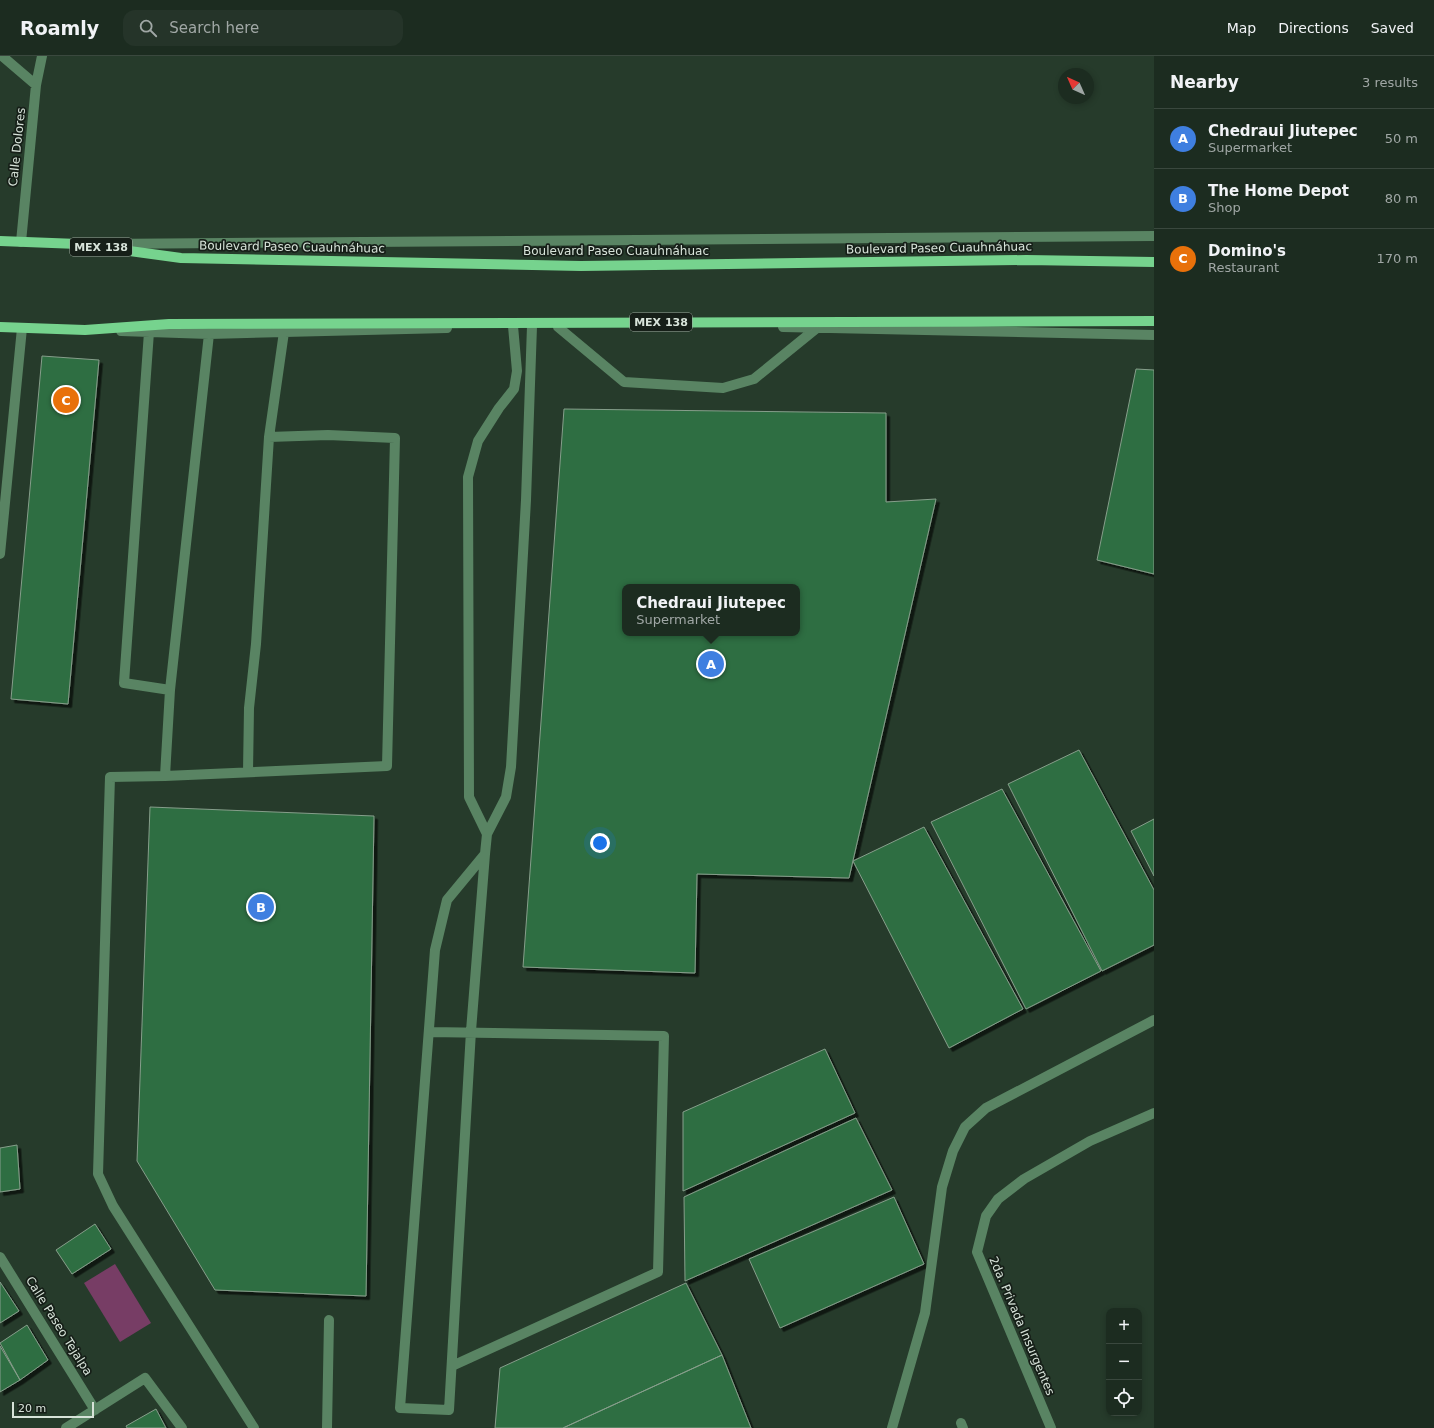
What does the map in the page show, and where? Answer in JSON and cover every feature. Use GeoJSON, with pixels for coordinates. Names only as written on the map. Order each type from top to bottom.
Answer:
{"type":"FeatureCollection","features":[{"type":"Feature","properties":{"kind":"main road","name":"Boulevard Paseo Cuauhnáhuac"},"geometry":{"type":"LineString","coordinates":[[0,241],[78,244],[181,258],[580,266],[1026,260],[1154,262]]}},
{"type":"Feature","properties":{"kind":"main road","name":"MEX 138"},"geometry":{"type":"LineString","coordinates":[[0,327],[85,330],[169,324],[1154,321]]}},
{"type":"Feature","properties":{"kind":"street"},"geometry":{"type":"LineString","coordinates":[[2,56],[36,85]]}},
{"type":"Feature","properties":{"kind":"street","name":"Calle Dolores"},"geometry":{"type":"LineString","coordinates":[[21,242],[36,85],[42,56]]}},
{"type":"Feature","properties":{"kind":"street","name":"Boulevard Paseo Cuauhnáhuac"},"geometry":{"type":"LineString","coordinates":[[78,244],[1154,236]]}},
{"type":"Feature","properties":{"kind":"street"},"geometry":{"type":"LineString","coordinates":[[487,834],[469,797],[468,478],[478,441],[499,408],[514,389],[517,370],[513,326]]}},
{"type":"Feature","properties":{"kind":"street"},"geometry":{"type":"LineString","coordinates":[[485,854],[447,900],[435,950],[430,1032],[400,1408],[449,1410],[471,1031],[485,854],[487,834],[506,797],[511,767],[526,500],[532,326]]}},
{"type":"Feature","properties":{"kind":"street","name":"MEX 138"},"geometry":{"type":"LineString","coordinates":[[85,330],[209,334],[532,326],[818,328],[1154,335]]}},
{"type":"Feature","properties":{"kind":"street"},"geometry":{"type":"LineString","coordinates":[[558,327],[624,382],[723,388],[754,379],[818,328]]}},
{"type":"Feature","properties":{"kind":"street"},"geometry":{"type":"LineString","coordinates":[[0,554],[22,328]]}},
{"type":"Feature","properties":{"kind":"street"},"geometry":{"type":"LineString","coordinates":[[148,332],[124,683],[170,690]]}},
{"type":"Feature","properties":{"kind":"street"},"geometry":{"type":"LineString","coordinates":[[248,772],[249,708],[256,644],[269,437],[284,332]]}},
{"type":"Feature","properties":{"kind":"street"},"geometry":{"type":"LineString","coordinates":[[165,776],[170,690],[209,334]]}},
{"type":"Feature","properties":{"kind":"street"},"geometry":{"type":"LineString","coordinates":[[254,1428],[113,1206],[98,1174],[110,776],[165,776],[387,766],[395,438],[328,435],[269,437]]}},
{"type":"Feature","properties":{"kind":"street"},"geometry":{"type":"LineString","coordinates":[[892,1428],[925,1313],[942,1187],[953,1151],[965,1127],[986,1108],[1154,1020]]}},
{"type":"Feature","properties":{"kind":"street"},"geometry":{"type":"LineString","coordinates":[[430,1032],[471,1031],[664,1036],[658,1272],[452,1366]]}},
{"type":"Feature","properties":{"kind":"street","name":"2da. Privada Insurgentes"},"geometry":{"type":"LineString","coordinates":[[1051,1428],[977,1252],[986,1216],[998,1199],[1024,1179],[1090,1141],[1154,1113]]}},
{"type":"Feature","properties":{"kind":"street","name":"Calle Paseo Tejalpa"},"geometry":{"type":"LineString","coordinates":[[0,1257],[95,1410]]}},
{"type":"Feature","properties":{"kind":"street"},"geometry":{"type":"LineString","coordinates":[[327,1428],[329,1320]]}},
{"type":"Feature","properties":{"kind":"street"},"geometry":{"type":"LineString","coordinates":[[66,1428],[145,1378],[182,1428]]}},
{"type":"Feature","properties":{"kind":"shaded area"},"geometry":{"type":"Polygon","coordinates":[[[115,1264],[151,1323],[120,1342],[84,1283],[115,1264]]]}},
{"type":"Feature","properties":{"kind":"building"},"geometry":{"type":"Polygon","coordinates":[[[42,356],[99,360],[68,704],[11,699],[42,356]]]}},
{"type":"Feature","properties":{"kind":"building"},"geometry":{"type":"Polygon","coordinates":[[[1136,369],[1154,370],[1154,574],[1097,560],[1136,369]]]}},
{"type":"Feature","properties":{"kind":"building"},"geometry":{"type":"Polygon","coordinates":[[[564,409],[886,413],[886,502],[936,499],[849,878],[697,874],[695,973],[523,967],[564,409]]]}},
{"type":"Feature","properties":{"kind":"building"},"geometry":{"type":"Polygon","coordinates":[[[1079,750],[1154,890],[1154,945],[1102,971],[1008,784],[1079,750]]]}},
{"type":"Feature","properties":{"kind":"building"},"geometry":{"type":"Polygon","coordinates":[[[1002,789],[1101,971],[1026,1009],[931,822],[1002,789]]]}},
{"type":"Feature","properties":{"kind":"building"},"geometry":{"type":"Polygon","coordinates":[[[150,807],[374,816],[366,1296],[215,1290],[137,1161],[150,807]]]}},
{"type":"Feature","properties":{"kind":"building"},"geometry":{"type":"Polygon","coordinates":[[[1154,819],[1154,876],[1131,831],[1154,819]]]}},
{"type":"Feature","properties":{"kind":"building"},"geometry":{"type":"Polygon","coordinates":[[[924,827],[1023,1009],[949,1048],[853,861],[924,827]]]}},
{"type":"Feature","properties":{"kind":"building"},"geometry":{"type":"Polygon","coordinates":[[[825,1049],[855,1113],[683,1191],[683,1112],[825,1049]]]}},
{"type":"Feature","properties":{"kind":"building"},"geometry":{"type":"Polygon","coordinates":[[[856,1118],[892,1190],[685,1281],[684,1197],[856,1118]]]}},
{"type":"Feature","properties":{"kind":"building"},"geometry":{"type":"Polygon","coordinates":[[[17,1145],[20,1189],[0,1192],[0,1148],[17,1145]]]}},
{"type":"Feature","properties":{"kind":"building"},"geometry":{"type":"Polygon","coordinates":[[[894,1197],[924,1264],[780,1328],[749,1259],[894,1197]]]}},
{"type":"Feature","properties":{"kind":"building"},"geometry":{"type":"Polygon","coordinates":[[[95,1224],[111,1249],[72,1274],[56,1250],[95,1224]]]}},
{"type":"Feature","properties":{"kind":"building"},"geometry":{"type":"Polygon","coordinates":[[[0,1282],[19,1311],[0,1323],[0,1282]]]}},
{"type":"Feature","properties":{"kind":"building"},"geometry":{"type":"Polygon","coordinates":[[[686,1283],[722,1355],[563,1428],[495,1428],[500,1368],[686,1283]]]}},
{"type":"Feature","properties":{"kind":"building"},"geometry":{"type":"Polygon","coordinates":[[[27,1325],[48,1360],[20,1380],[0,1343],[27,1325]]]}},
{"type":"Feature","properties":{"kind":"building"},"geometry":{"type":"Polygon","coordinates":[[[0,1346],[20,1380],[0,1392],[0,1346]]]}},
{"type":"Feature","properties":{"kind":"building"},"geometry":{"type":"Polygon","coordinates":[[[722,1355],[751,1428],[563,1428],[722,1355]]]}},
{"type":"Feature","properties":{"kind":"building"},"geometry":{"type":"Polygon","coordinates":[[[156,1409],[166,1428],[127,1428],[126,1426],[156,1409]]]}},
{"type":"Feature","properties":{"kind":"place","name":"Domino's"},"geometry":{"type":"Point","coordinates":[66,400]}},
{"type":"Feature","properties":{"kind":"place","name":"Chedraui Jiutepec"},"geometry":{"type":"Point","coordinates":[711,664]}},
{"type":"Feature","properties":{"kind":"place","name":"The Home Depot"},"geometry":{"type":"Point","coordinates":[261,907]}}]}
